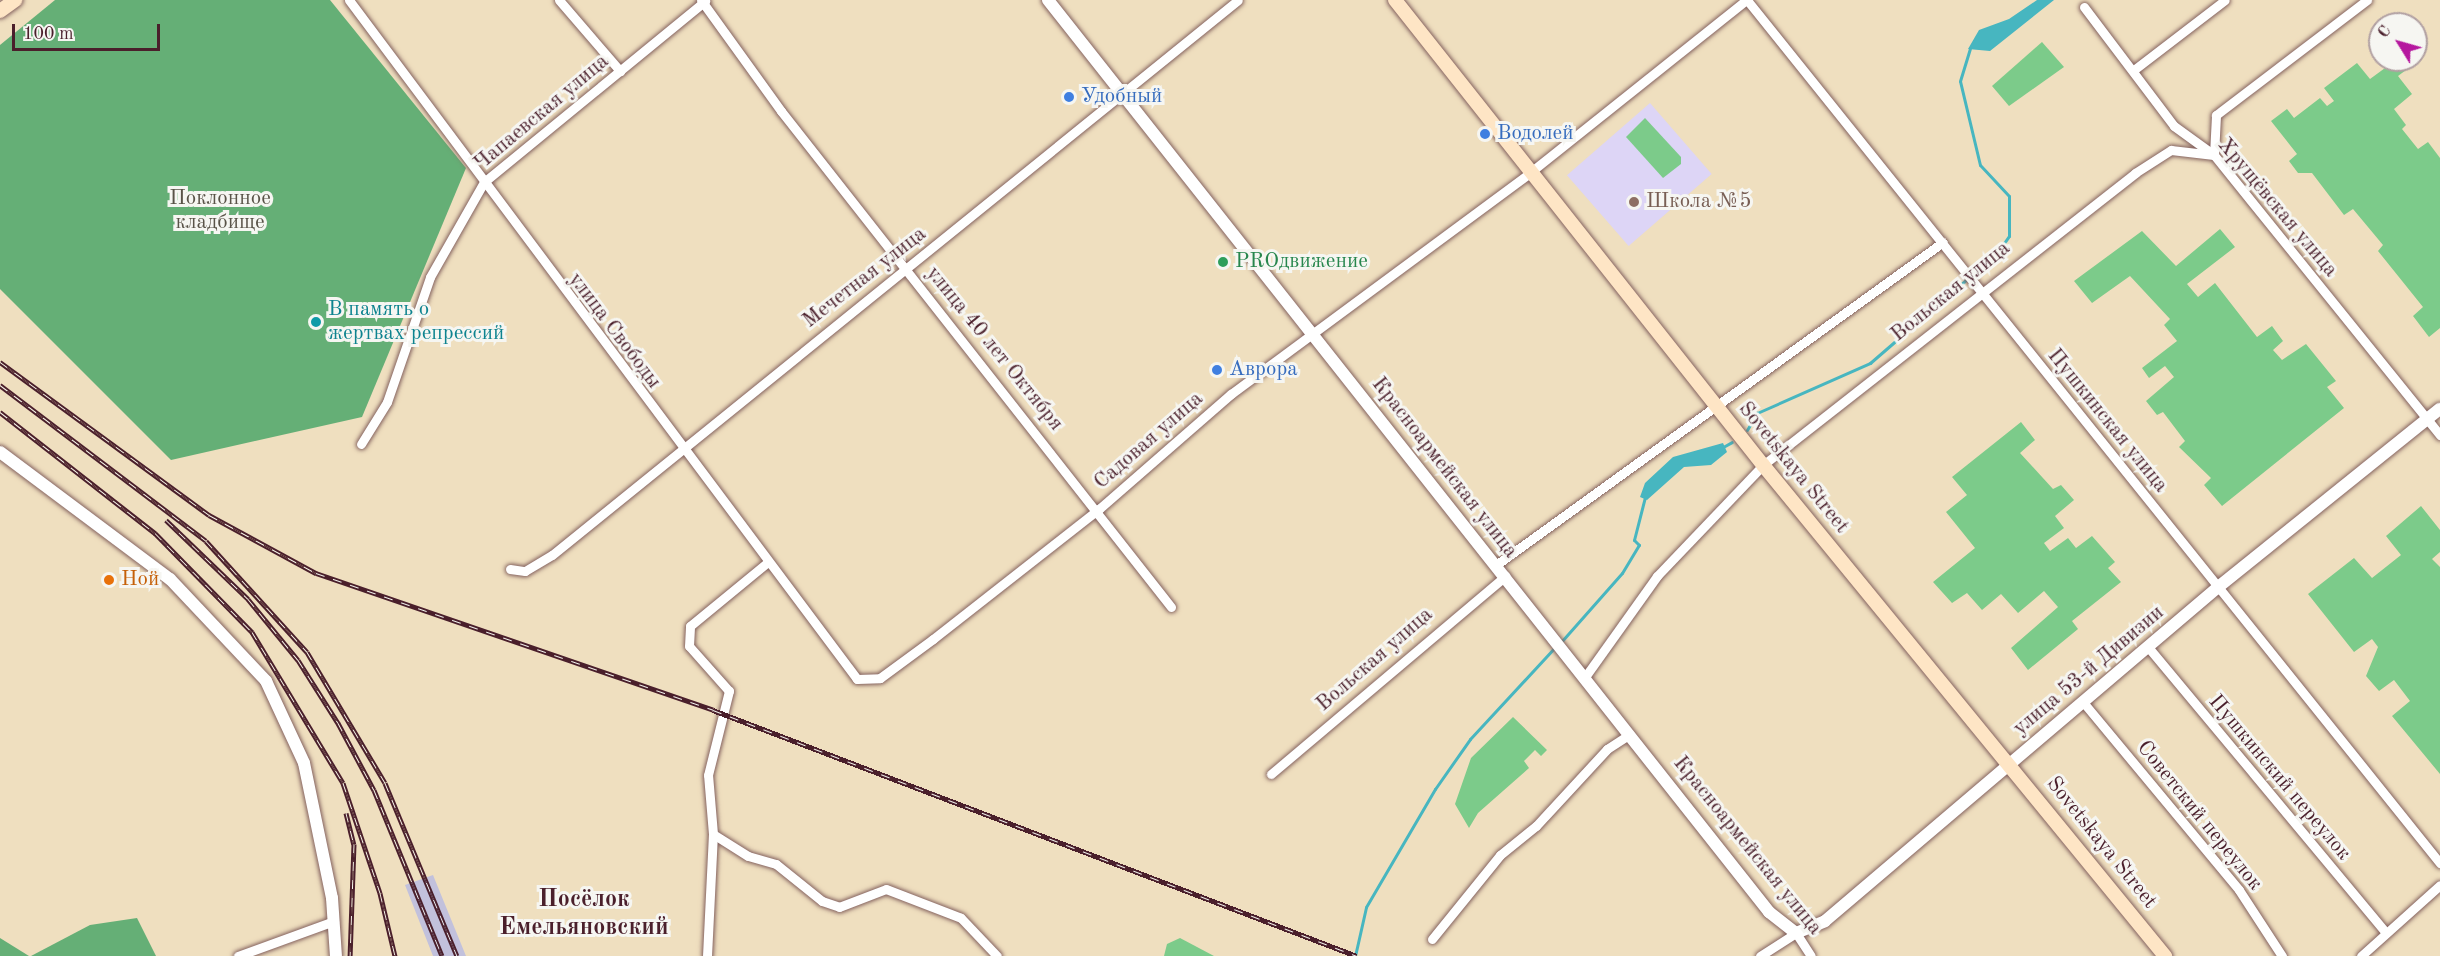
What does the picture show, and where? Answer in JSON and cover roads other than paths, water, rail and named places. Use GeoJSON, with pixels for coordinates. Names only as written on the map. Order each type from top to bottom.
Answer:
{"type":"FeatureCollection","features":[{"type":"Feature","properties":{"kind":"main road"},"geometry":{"type":"LineString","coordinates":[[0,11],[15,0]]}},
{"type":"Feature","properties":{"kind":"main road","name":"Sovetskaya Street"},"geometry":{"type":"LineString","coordinates":[[1395,0],[1763,465],[2165,956]]}},
{"type":"Feature","properties":{"kind":"street","name":"улица Свободы"},"geometry":{"type":"LineString","coordinates":[[349,0],[679,447],[857,679]]}},
{"type":"Feature","properties":{"kind":"street"},"geometry":{"type":"LineString","coordinates":[[559,0],[620,71]]}},
{"type":"Feature","properties":{"kind":"street","name":"Красноармейская улица"},"geometry":{"type":"LineString","coordinates":[[1048,0],[1769,912],[1796,933],[1811,956]]}},
{"type":"Feature","properties":{"kind":"street","name":"Мечетная улица"},"geometry":{"type":"LineString","coordinates":[[510,569],[525,571],[552,555],[679,447],[906,269],[1238,0]]}},
{"type":"Feature","properties":{"kind":"street","name":"Садовая улица"},"geometry":{"type":"LineString","coordinates":[[857,679],[880,678],[1099,509],[1131,476],[1312,333],[1532,171],[1747,0]]}},
{"type":"Feature","properties":{"kind":"street","name":"Пушкинская улица"},"geometry":{"type":"LineString","coordinates":[[1747,0],[1975,281],[2217,588],[2440,863]]}},
{"type":"Feature","properties":{"kind":"street"},"geometry":{"type":"LineString","coordinates":[[2134,69],[2225,0]]}},
{"type":"Feature","properties":{"kind":"street"},"geometry":{"type":"LineString","coordinates":[[2214,155],[2216,115],[2367,0]]}},
{"type":"Feature","properties":{"kind":"street","name":"Чапаевская улица"},"geometry":{"type":"LineString","coordinates":[[361,444],[387,402],[430,277],[484,182],[703,1]]}},
{"type":"Feature","properties":{"kind":"street","name":"улица 40 лет Октября"},"geometry":{"type":"LineString","coordinates":[[703,1],[906,269],[1099,509],[1171,607]]}},
{"type":"Feature","properties":{"kind":"street","name":"Хрущёвская улица"},"geometry":{"type":"LineString","coordinates":[[2084,7],[2134,69],[2174,126],[2214,155],[2440,435]]}},
{"type":"Feature","properties":{"kind":"street","name":"Вольская улица"},"geometry":{"type":"LineString","coordinates":[[1582,673],[1657,576],[1763,465],[1983,291],[2171,150],[2214,155]]}},
{"type":"Feature","properties":{"kind":"street","name":"Вольская улица"},"geometry":{"type":"LineString","coordinates":[[1496,565],[1943,242]]}},
{"type":"Feature","properties":{"kind":"street","name":"улица 53-й Дивизии"},"geometry":{"type":"LineString","coordinates":[[1760,956],[1796,933],[1824,921],[2217,588],[2440,409]]}},
{"type":"Feature","properties":{"kind":"street"},"geometry":{"type":"LineString","coordinates":[[0,452],[170,579],[266,681],[304,763],[334,921],[336,956]]}},
{"type":"Feature","properties":{"kind":"street"},"geometry":{"type":"LineString","coordinates":[[707,956],[712,834],[708,775],[729,691],[689,646],[690,626],[768,562]]}},
{"type":"Feature","properties":{"kind":"street","name":"Вольская улица"},"geometry":{"type":"LineString","coordinates":[[1271,774],[1505,576]]}},
{"type":"Feature","properties":{"kind":"street","name":"Пушкинский переулок"},"geometry":{"type":"LineString","coordinates":[[2148,647],[2385,931]]}},
{"type":"Feature","properties":{"kind":"street","name":"Советский переулок"},"geometry":{"type":"LineString","coordinates":[[2083,702],[2239,890],[2282,956]]}},
{"type":"Feature","properties":{"kind":"street"},"geometry":{"type":"LineString","coordinates":[[1432,939],[1500,855],[1552,810],[1607,749],[1630,734]]}},
{"type":"Feature","properties":{"kind":"street"},"geometry":{"type":"LineString","coordinates":[[712,834],[748,856],[776,864],[822,901],[839,907],[886,889],[961,918],[997,956]]}},
{"type":"Feature","properties":{"kind":"street"},"geometry":{"type":"LineString","coordinates":[[2361,956],[2385,931],[2440,885]]}},
{"type":"Feature","properties":{"kind":"street"},"geometry":{"type":"LineString","coordinates":[[238,956],[334,921]]}},
{"type":"Feature","properties":{"kind":"water"},"geometry":{"type":"Polygon","coordinates":[[[2037,0],[2054,0],[1990,51],[1968,49],[1979,30],[2009,19],[2037,0]]]}},
{"type":"Feature","properties":{"kind":"water"},"geometry":{"type":"Polygon","coordinates":[[[1723,443],[1727,452],[1711,465],[1684,467],[1647,500],[1640,497],[1645,483],[1673,457],[1723,443]]]}},
{"type":"Feature","properties":{"kind":"waterway"},"geometry":{"type":"LineString","coordinates":[[1747,430],[1757,413],[1870,363],[1997,253],[2009,236],[2009,196],[1980,165],[1960,81],[1970,48]]}},
{"type":"Feature","properties":{"kind":"waterway"},"geometry":{"type":"LineString","coordinates":[[1723,447],[1732,442]]}},
{"type":"Feature","properties":{"kind":"waterway"},"geometry":{"type":"LineString","coordinates":[[1561,642],[1622,573],[1639,545],[1634,540],[1645,497]]}},
{"type":"Feature","properties":{"kind":"waterway"},"geometry":{"type":"LineString","coordinates":[[1355,956],[1366,907],[1435,789],[1470,739],[1556,646]]}},
{"type":"Feature","properties":{"kind":"railway"},"geometry":{"type":"LineString","coordinates":[[0,362],[209,515],[316,573],[713,710],[1357,956]]}},
{"type":"Feature","properties":{"kind":"railway"},"geometry":{"type":"LineString","coordinates":[[0,385],[206,541],[307,652],[385,783],[457,956]]}},
{"type":"Feature","properties":{"kind":"railway"},"geometry":{"type":"LineString","coordinates":[[0,412],[155,533],[252,632],[343,783],[380,893],[395,956]]}},
{"type":"Feature","properties":{"kind":"railway"},"geometry":{"type":"LineString","coordinates":[[166,520],[248,599],[298,660],[338,723],[374,790],[442,956]]}},
{"type":"Feature","properties":{"kind":"railway"},"geometry":{"type":"LineString","coordinates":[[346,813],[354,844],[350,956]]}},
{"type":"Feature","properties":{"kind":"place","name":"Удобный"},"geometry":{"type":"Point","coordinates":[1069,97]}},
{"type":"Feature","properties":{"kind":"place","name":"Водолей"},"geometry":{"type":"Point","coordinates":[1485,134]}},
{"type":"Feature","properties":{"kind":"place","name":"Школа №5"},"geometry":{"type":"Point","coordinates":[1634,202]}},
{"type":"Feature","properties":{"kind":"place","name":"PROдвижение"},"geometry":{"type":"Point","coordinates":[1223,262]}},
{"type":"Feature","properties":{"kind":"place","name":"В память о жертвах репрессий"},"geometry":{"type":"Point","coordinates":[316,322]}},
{"type":"Feature","properties":{"kind":"place","name":"Аврора"},"geometry":{"type":"Point","coordinates":[1217,370]}},
{"type":"Feature","properties":{"kind":"place","name":"Ной"},"geometry":{"type":"Point","coordinates":[109,580]}},
{"type":"Feature","properties":{"kind":"district","name":"Посёлок Емельяновский"},"geometry":{"type":"Point","coordinates":[584,915]}},
{"type":"Feature","properties":{"kind":"park label","name":"Поклонное кладбище"},"geometry":{"type":"Point","coordinates":[220,211]}}]}
